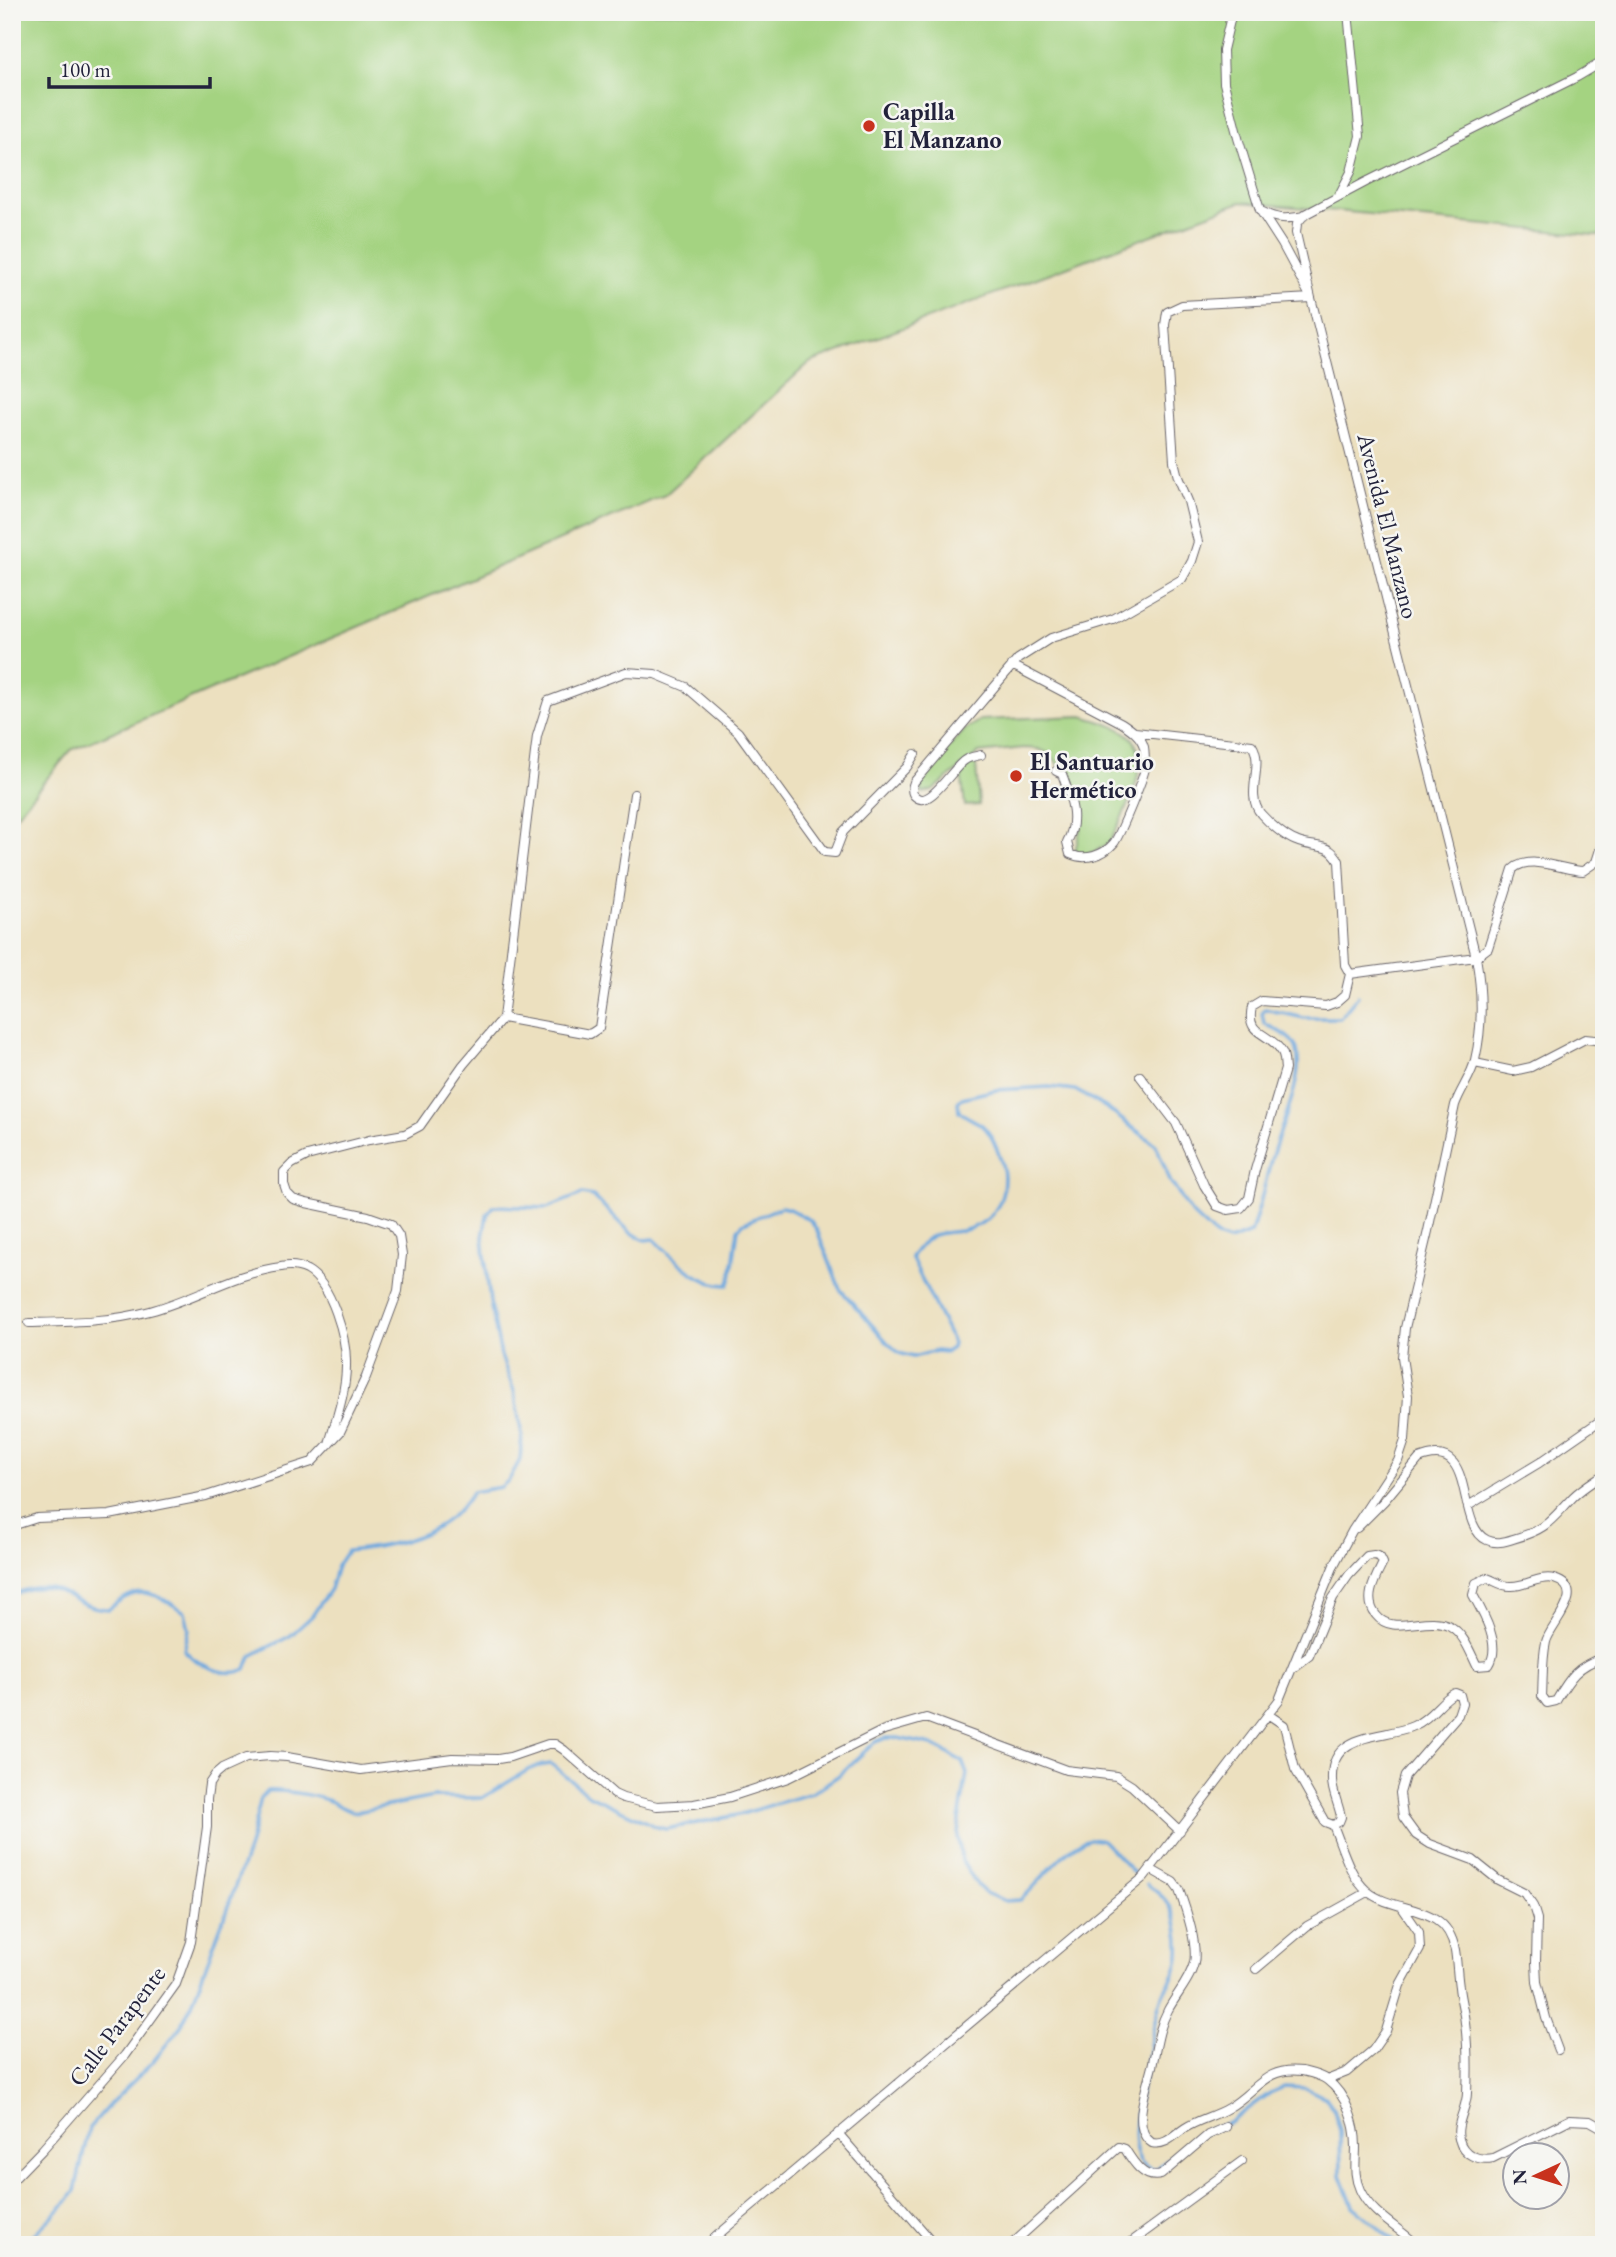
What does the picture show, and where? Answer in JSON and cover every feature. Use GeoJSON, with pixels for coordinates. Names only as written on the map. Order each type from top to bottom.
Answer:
{"type":"FeatureCollection","features":[{"type":"Feature","properties":{"kind":"street","name":"Avenida El Manzano"},"geometry":{"type":"LineString","coordinates":[[1231,12],[1223,50],[1224,83],[1238,138],[1260,210],[1311,298],[1476,957],[1482,1004],[1475,1063]]}},
{"type":"Feature","properties":{"kind":"street"},"geometry":{"type":"LineString","coordinates":[[1339,195],[1350,172],[1360,136],[1348,12]]}},
{"type":"Feature","properties":{"kind":"street"},"geometry":{"type":"LineString","coordinates":[[1260,210],[1276,218],[1304,215],[1604,61]]}},
{"type":"Feature","properties":{"kind":"street"},"geometry":{"type":"LineString","coordinates":[[1350,172],[1366,182]]}},
{"type":"Feature","properties":{"kind":"street"},"geometry":{"type":"LineString","coordinates":[[981,755],[965,760],[932,796],[917,799],[913,794],[914,782],[1018,659],[1051,638],[1113,619],[1182,579],[1198,542],[1174,461],[1165,325],[1167,312],[1182,305],[1311,298],[1296,233],[1297,225],[1304,215]]}},
{"type":"Feature","properties":{"kind":"street"},"geometry":{"type":"LineString","coordinates":[[1012,665],[1122,723],[1135,732],[1144,745],[1145,771],[1115,842],[1103,852],[1089,858],[1070,854],[1067,842],[1072,832],[1074,815],[1062,774],[1056,771]]}},
{"type":"Feature","properties":{"kind":"street"},"geometry":{"type":"LineString","coordinates":[[12,1526],[37,1518],[108,1514],[206,1496],[312,1462],[340,1432],[366,1377],[398,1291],[402,1255],[399,1236],[391,1224],[293,1199],[284,1184],[284,1172],[307,1156],[405,1134],[420,1126],[452,1079],[503,1018],[537,736],[548,701],[626,672],[655,674],[686,687],[738,733],[825,852],[835,853],[843,832],[907,767],[915,754]]}},
{"type":"Feature","properties":{"kind":"street"},"geometry":{"type":"LineString","coordinates":[[1135,732],[1252,745],[1256,752],[1254,796],[1259,813],[1296,841],[1322,846],[1335,852],[1339,861],[1345,965],[1350,974],[1345,995],[1326,1006],[1309,1007],[1262,1001],[1252,1007],[1250,1019],[1253,1028],[1273,1042],[1283,1054],[1285,1069],[1255,1170],[1250,1198],[1241,1208],[1228,1210],[1217,1206],[1204,1185],[1176,1123],[1140,1076]]}},
{"type":"Feature","properties":{"kind":"street"},"geometry":{"type":"LineString","coordinates":[[503,1018],[590,1034],[599,1028],[634,793]]}},
{"type":"Feature","properties":{"kind":"street"},"geometry":{"type":"LineString","coordinates":[[1350,974],[1476,957],[1488,948],[1513,869],[1520,863],[1530,862],[1584,871],[1595,862],[1604,837]]}},
{"type":"Feature","properties":{"kind":"street"},"geometry":{"type":"LineString","coordinates":[[706,2245],[1144,1877],[1269,1715],[1293,1668],[1323,1589],[1352,1531],[1398,1461],[1405,1440],[1408,1396],[1402,1357],[1405,1328],[1460,1089],[1475,1063],[1513,1071],[1531,1067],[1586,1039],[1604,1041]]}},
{"type":"Feature","properties":{"kind":"street"},"geometry":{"type":"LineString","coordinates":[[29,1323],[119,1318],[160,1307],[261,1270],[284,1266],[308,1270],[328,1296],[344,1344],[344,1384],[328,1447]]}},
{"type":"Feature","properties":{"kind":"street"},"geometry":{"type":"LineString","coordinates":[[1468,1506],[1539,1463],[1604,1418]]}},
{"type":"Feature","properties":{"kind":"street"},"geometry":{"type":"LineString","coordinates":[[1352,1531],[1367,1520],[1419,1459],[1430,1455],[1449,1460],[1458,1469],[1474,1526],[1480,1536],[1490,1542],[1501,1543],[1531,1534],[1546,1526],[1573,1496],[1604,1474]]}},
{"type":"Feature","properties":{"kind":"street"},"geometry":{"type":"LineString","coordinates":[[1293,1668],[1309,1656],[1333,1598],[1349,1575],[1367,1556],[1374,1555],[1383,1563],[1370,1593],[1376,1616],[1393,1625],[1432,1621],[1450,1626],[1459,1633],[1481,1667],[1489,1665],[1492,1654],[1488,1623],[1473,1595],[1476,1583],[1487,1578],[1508,1587],[1547,1578],[1562,1584],[1568,1593],[1568,1604],[1548,1634],[1545,1645],[1542,1696],[1545,1702],[1553,1703],[1579,1669],[1604,1657]]}},
{"type":"Feature","properties":{"kind":"street"},"geometry":{"type":"LineString","coordinates":[[1333,1825],[1339,1822],[1341,1816],[1332,1785],[1332,1769],[1343,1749],[1363,1738],[1410,1727],[1435,1712],[1450,1695],[1460,1695],[1462,1703],[1458,1715],[1405,1776],[1400,1793],[1401,1809],[1406,1824],[1416,1835],[1430,1844],[1472,1860],[1498,1880],[1524,1893],[1533,1906],[1537,1919],[1537,1982],[1558,2050]]}},
{"type":"Feature","properties":{"kind":"street"},"geometry":{"type":"LineString","coordinates":[[1269,1715],[1284,1725],[1295,1769],[1325,1822],[1333,1825],[1356,1879],[1368,1892],[1437,1920],[1450,1936],[1455,1950],[1465,2024],[1467,2097],[1458,2131],[1460,2142],[1466,2151],[1475,2157],[1493,2158],[1569,2120],[1590,2121],[1604,2129]]}},
{"type":"Feature","properties":{"kind":"street","name":"Calle Parapente"},"geometry":{"type":"LineString","coordinates":[[12,2181],[43,2150],[125,2055],[176,1984],[191,1942],[207,1827],[209,1784],[222,1769],[246,1758],[287,1757],[361,1770],[452,1758],[498,1759],[555,1744],[614,1794],[623,1798],[657,1806],[694,1804],[789,1779],[884,1730],[926,1718],[1066,1770],[1116,1776],[1132,1786],[1180,1831]]}},
{"type":"Feature","properties":{"kind":"street"},"geometry":{"type":"LineString","coordinates":[[1150,1869],[1173,1882],[1180,1890],[1195,1954],[1191,1972],[1167,2012],[1158,2036],[1142,2106],[1142,2128],[1145,2137],[1152,2143],[1164,2143],[1202,2118],[1231,2107],[1272,2073],[1297,2070],[1318,2076],[1338,2091],[1345,2101],[1353,2123],[1356,2144],[1355,2173],[1360,2190],[1374,2210],[1418,2245]]}},
{"type":"Feature","properties":{"kind":"street"},"geometry":{"type":"LineString","coordinates":[[1256,1969],[1307,1926],[1368,1892]]}},
{"type":"Feature","properties":{"kind":"street"},"geometry":{"type":"LineString","coordinates":[[1327,2081],[1347,2071],[1373,2050],[1386,2031],[1399,1985],[1420,1949],[1419,1932],[1401,1906]]}},
{"type":"Feature","properties":{"kind":"street"},"geometry":{"type":"LineString","coordinates":[[1011,2245],[1119,2147],[1125,2149],[1143,2172],[1156,2177],[1208,2135],[1226,2127]]}},
{"type":"Feature","properties":{"kind":"street"},"geometry":{"type":"LineString","coordinates":[[838,2133],[936,2245]]}},
{"type":"Feature","properties":{"kind":"street"},"geometry":{"type":"LineString","coordinates":[[1127,2245],[1242,2161]]}},
{"type":"Feature","properties":{"kind":"green space"},"geometry":{"type":"Polygon","coordinates":[[[12,12],[1604,12],[1604,236],[1241,202],[809,363],[665,495],[71,750],[12,820],[12,12]]]}},
{"type":"Feature","properties":{"kind":"green space"},"geometry":{"type":"Polygon","coordinates":[[[1082,716],[1122,730],[1132,738],[1140,761],[1134,789],[1111,840],[1096,851],[1077,854],[1075,851],[1082,822],[1078,791],[1054,759],[1038,749],[979,753],[932,791],[923,793],[919,787],[921,780],[963,731],[980,720],[1082,716]]]}},
{"type":"Feature","properties":{"kind":"green space"},"geometry":{"type":"Polygon","coordinates":[[[969,765],[976,765],[979,805],[965,806],[961,773],[969,765]]]}},
{"type":"Feature","properties":{"kind":"waterway"},"geometry":{"type":"LineString","coordinates":[[12,1595],[43,1587],[54,1589],[94,1607],[109,1609],[129,1595],[147,1593],[185,1612],[189,1629],[184,1650],[190,1656],[213,1669],[238,1672],[246,1669],[251,1656],[290,1636],[312,1616],[330,1589],[337,1566],[347,1551],[383,1546],[418,1536],[449,1519],[472,1492],[501,1487],[509,1480],[520,1460],[522,1436],[514,1391],[501,1356],[490,1302],[483,1237],[487,1215],[494,1206],[547,1208],[582,1194],[593,1196],[630,1232],[645,1240],[654,1239],[697,1276],[717,1284],[728,1285],[738,1229],[744,1223],[776,1209],[789,1209],[810,1220],[817,1230],[840,1289],[899,1353],[913,1357],[936,1351],[946,1352],[952,1348],[953,1343],[911,1257],[931,1236],[971,1228],[987,1219],[998,1206],[1004,1178],[1000,1157],[990,1135],[982,1125],[959,1111],[958,1102],[962,1098],[996,1090],[1049,1087],[1075,1090],[1105,1107],[1156,1145],[1170,1181],[1192,1214],[1210,1231],[1229,1241],[1251,1233],[1290,1105],[1298,1062],[1295,1045],[1284,1034],[1264,1023],[1262,1014],[1265,1009],[1304,1018],[1340,1018],[1358,996]]}},
{"type":"Feature","properties":{"kind":"waterway"},"geometry":{"type":"LineString","coordinates":[[23,2245],[75,2191],[89,2128],[151,2064],[181,2026],[192,2004],[249,1847],[261,1798],[267,1791],[315,1797],[356,1812],[434,1797],[482,1798],[528,1770],[551,1764],[589,1795],[666,1829],[738,1815],[812,1793],[838,1776],[875,1742],[898,1738],[932,1745],[962,1761],[967,1774],[959,1820],[958,1838],[962,1861],[985,1893],[1005,1901],[1020,1900],[1058,1860],[1081,1842],[1092,1839],[1102,1840],[1137,1876]]}},
{"type":"Feature","properties":{"kind":"waterway"},"geometry":{"type":"LineString","coordinates":[[1147,1884],[1163,1897],[1170,1907],[1177,1927],[1179,1948],[1177,1966],[1156,2014],[1137,2105],[1134,2140],[1137,2154],[1144,2165],[1155,2170],[1201,2133],[1229,2123],[1270,2093],[1284,2087],[1305,2088],[1326,2098],[1334,2109],[1340,2131],[1341,2175],[1353,2206],[1401,2245]]}},
{"type":"Feature","properties":{"kind":"place","name":"Capilla El Manzano"},"geometry":{"type":"Point","coordinates":[869,126]}},
{"type":"Feature","properties":{"kind":"place","name":"El Santuario Hermético"},"geometry":{"type":"Point","coordinates":[1016,776]}}]}
